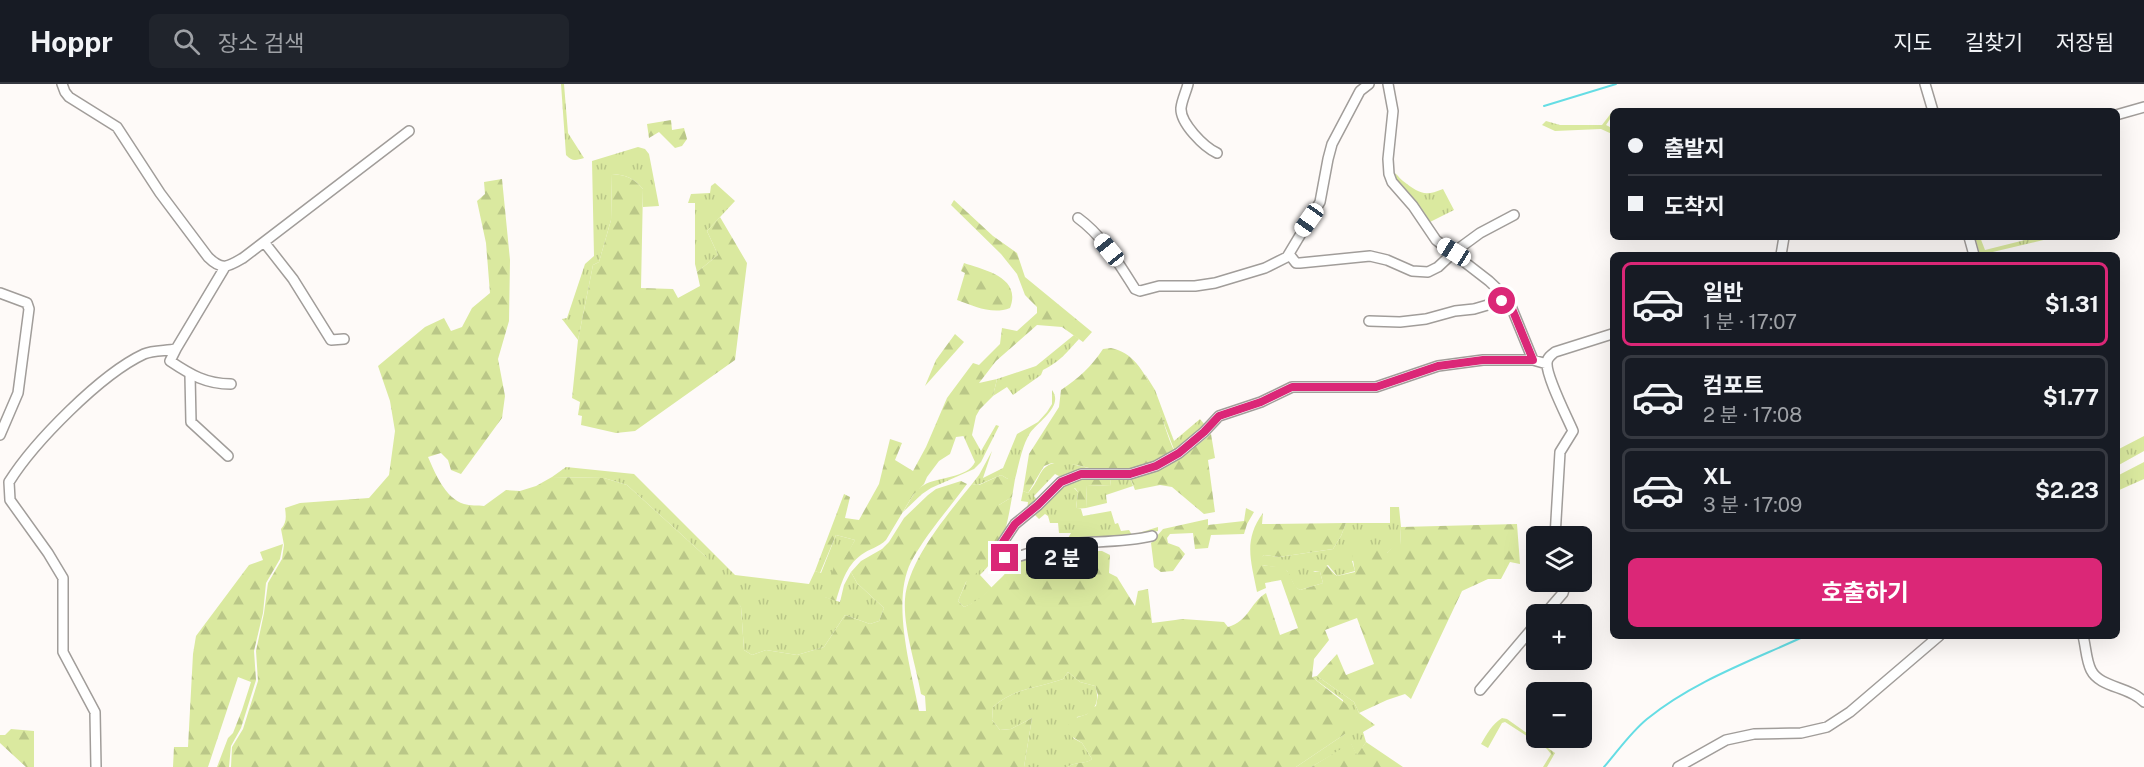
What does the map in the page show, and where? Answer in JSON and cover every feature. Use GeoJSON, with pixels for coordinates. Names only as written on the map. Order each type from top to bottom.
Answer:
{"type":"FeatureCollection","features":[{"type":"Feature","properties":{"kind":"street"},"geometry":{"type":"LineString","coordinates":[[62,84],[69,97],[117,127],[160,194],[208,257],[215,264],[225,267]]}},
{"type":"Feature","properties":{"kind":"street"},"geometry":{"type":"LineString","coordinates":[[1188,84],[1181,109],[1182,116],[1201,143],[1216,153]]}},
{"type":"Feature","properties":{"kind":"street"},"geometry":{"type":"LineString","coordinates":[[1078,218],[1088,225],[1119,262],[1135,289],[1140,291],[1159,286],[1196,286],[1225,281],[1273,264],[1289,254],[1299,233],[1316,211],[1320,202],[1332,144],[1360,91],[1369,84]]}},
{"type":"Feature","properties":{"kind":"street"},"geometry":{"type":"LineString","coordinates":[[1388,84],[1393,111],[1389,147],[1390,178],[1436,240],[1454,252],[1508,299],[1533,360]]}},
{"type":"Feature","properties":{"kind":"street"},"geometry":{"type":"LineString","coordinates":[[1925,84],[1932,108]]}},
{"type":"Feature","properties":{"kind":"street"},"geometry":{"type":"LineString","coordinates":[[2120,114],[2144,107]]}},
{"type":"Feature","properties":{"kind":"street"},"geometry":{"type":"LineString","coordinates":[[231,384],[210,382],[190,375],[170,361],[225,267],[243,258],[409,130]]}},
{"type":"Feature","properties":{"kind":"street"},"geometry":{"type":"LineString","coordinates":[[1289,254],[1296,263],[1370,256],[1424,272],[1438,267],[1480,233],[1514,215]]}},
{"type":"Feature","properties":{"kind":"street"},"geometry":{"type":"LineString","coordinates":[[264,242],[293,279],[331,340],[344,339]]}},
{"type":"Feature","properties":{"kind":"street"},"geometry":{"type":"LineString","coordinates":[[0,293],[27,303],[29,309],[18,393],[0,435]]}},
{"type":"Feature","properties":{"kind":"street"},"geometry":{"type":"LineString","coordinates":[[1369,321],[1400,322],[1426,319],[1508,299]]}},
{"type":"Feature","properties":{"kind":"street"},"geometry":{"type":"LineString","coordinates":[[1556,526],[1560,452],[1573,430],[1551,380],[1547,364],[1549,356],[1610,335]]}},
{"type":"Feature","properties":{"kind":"street"},"geometry":{"type":"LineString","coordinates":[[96,767],[95,712],[63,652],[63,578],[4,492],[15,473],[77,404],[121,368],[146,353],[176,349]]}},
{"type":"Feature","properties":{"kind":"street"},"geometry":{"type":"LineString","coordinates":[[1152,536],[1133,540],[1049,546],[1015,557],[1001,557],[1000,553],[1003,542],[1015,524],[1061,482],[1081,474],[1130,474],[1156,466],[1179,453],[1219,416],[1261,402],[1292,387],[1376,387],[1438,366],[1483,360],[1533,360],[1547,364]]}},
{"type":"Feature","properties":{"kind":"street"},"geometry":{"type":"LineString","coordinates":[[190,375],[191,422],[228,456]]}},
{"type":"Feature","properties":{"kind":"street"},"geometry":{"type":"LineString","coordinates":[[1553,604],[1563,592]]}},
{"type":"Feature","properties":{"kind":"street"},"geometry":{"type":"LineString","coordinates":[[1480,690],[1526,636]]}},
{"type":"Feature","properties":{"kind":"street"},"geometry":{"type":"LineString","coordinates":[[1678,767],[1726,740],[1754,734],[1801,733],[1827,727],[1850,712],[1935,639]]}},
{"type":"Feature","properties":{"kind":"street"},"geometry":{"type":"LineString","coordinates":[[2085,639],[2090,669],[2097,678],[2136,694],[2144,702]]}},
{"type":"Feature","properties":{"kind":"green space"},"geometry":{"type":"Polygon","coordinates":[[[561,84],[564,84],[568,133],[584,158],[572,160],[566,155],[561,84]]]}},
{"type":"Feature","properties":{"kind":"green space"},"geometry":{"type":"Polygon","coordinates":[[[1610,115],[1606,125],[1610,127],[1610,133],[1601,129],[1555,131],[1542,125],[1546,121],[1560,125],[1602,125],[1610,115]]]}},
{"type":"Feature","properties":{"kind":"green space"},"geometry":{"type":"Polygon","coordinates":[[[671,120],[672,130],[684,128],[687,139],[682,146],[675,148],[659,132],[649,138],[647,124],[671,120]]]}},
{"type":"Feature","properties":{"kind":"green space"},"geometry":{"type":"Polygon","coordinates":[[[638,147],[645,149],[649,154],[659,206],[643,207],[643,189],[640,185],[629,178],[612,174],[611,220],[599,262],[593,265],[578,340],[562,319],[567,318],[585,264],[594,256],[592,161],[638,147]]]}},
{"type":"Feature","properties":{"kind":"green space"},"geometry":{"type":"Polygon","coordinates":[[[1392,172],[1422,193],[1443,189],[1454,210],[1428,223],[1396,184],[1392,172]]]}},
{"type":"Feature","properties":{"kind":"green space"},"geometry":{"type":"Polygon","coordinates":[[[612,174],[629,178],[643,189],[641,288],[673,289],[678,298],[700,286],[697,272],[718,255],[707,231],[720,217],[747,263],[735,360],[635,431],[616,433],[581,425],[582,416],[578,415],[580,402],[572,398],[578,340],[593,265],[599,262],[611,220],[612,174]]]}},
{"type":"Feature","properties":{"kind":"green space"},"geometry":{"type":"Polygon","coordinates":[[[502,179],[510,260],[509,321],[498,359],[505,396],[502,418],[461,474],[451,470],[448,460],[441,453],[428,457],[437,477],[446,491],[457,501],[466,505],[484,506],[506,490],[520,491],[536,486],[552,477],[604,478],[627,485],[730,582],[741,607],[744,650],[752,655],[766,650],[797,655],[824,647],[845,615],[870,624],[879,621],[884,608],[857,583],[851,572],[861,561],[882,549],[889,542],[904,518],[928,495],[936,489],[961,481],[967,484],[923,542],[905,578],[903,616],[908,656],[919,711],[926,711],[925,696],[921,694],[906,622],[905,599],[908,584],[921,553],[972,484],[979,485],[1001,475],[1008,479],[1015,479],[1012,497],[999,505],[1006,517],[995,552],[988,563],[966,582],[958,601],[964,607],[981,597],[1009,568],[1022,560],[1055,551],[1102,551],[1110,555],[1109,573],[1117,577],[1135,606],[1138,591],[1148,589],[1152,623],[1183,619],[1224,622],[1228,627],[1241,621],[1266,593],[1280,635],[1298,628],[1281,580],[1265,583],[1266,588],[1257,592],[1250,551],[1253,532],[1263,513],[1262,524],[1346,523],[1333,549],[1279,557],[1264,555],[1261,558],[1262,565],[1281,567],[1286,570],[1295,586],[1300,590],[1323,583],[1320,572],[1307,570],[1309,563],[1324,564],[1337,576],[1355,572],[1352,554],[1358,550],[1381,548],[1387,553],[1395,545],[1400,545],[1401,527],[1517,524],[1520,564],[1510,562],[1501,579],[1488,579],[1462,591],[1411,699],[1405,694],[1359,713],[1354,702],[1317,676],[1337,654],[1346,675],[1374,664],[1357,618],[1325,630],[1329,640],[1314,659],[1312,677],[1351,708],[1351,716],[1345,734],[1296,767],[1068,767],[1092,759],[1082,743],[1068,734],[1068,727],[1070,720],[1087,714],[1089,709],[1096,706],[1098,695],[1095,686],[1080,682],[1068,672],[1063,679],[1018,692],[993,707],[992,720],[1000,730],[1011,729],[1032,718],[1024,767],[231,767],[232,747],[243,729],[258,681],[256,651],[268,583],[282,559],[284,545],[281,529],[286,516],[285,508],[300,503],[369,498],[389,475],[395,431],[390,401],[378,366],[425,327],[444,318],[451,331],[462,327],[472,308],[490,293],[486,243],[477,201],[485,194],[484,182],[502,179]]]}},
{"type":"Feature","properties":{"kind":"green space"},"geometry":{"type":"Polygon","coordinates":[[[715,183],[735,201],[707,231],[718,255],[697,272],[695,203],[688,203],[691,194],[710,193],[711,186],[715,183]]]}},
{"type":"Feature","properties":{"kind":"green space"},"geometry":{"type":"Polygon","coordinates":[[[954,200],[993,236],[1017,253],[1025,277],[1092,332],[1083,342],[1062,327],[1037,325],[996,361],[979,383],[997,379],[993,396],[976,416],[972,435],[956,437],[950,454],[939,461],[924,484],[913,495],[886,540],[851,564],[836,601],[824,597],[835,563],[841,564],[855,540],[836,535],[820,573],[815,571],[844,494],[850,497],[845,518],[859,520],[879,484],[890,439],[902,443],[895,460],[913,471],[947,398],[973,363],[979,365],[1000,344],[1002,328],[1017,331],[1037,313],[1037,307],[1025,295],[1017,274],[1001,254],[951,205],[954,200]]]}},
{"type":"Feature","properties":{"kind":"green space"},"geometry":{"type":"Polygon","coordinates":[[[1976,240],[1981,240],[1985,250],[2025,240],[2043,240],[1993,252],[1979,252],[1976,240]]]}},
{"type":"Feature","properties":{"kind":"green space"},"geometry":{"type":"Polygon","coordinates":[[[964,263],[991,272],[1006,282],[1011,289],[1010,308],[990,310],[957,300],[965,273],[961,271],[964,263]]]}},
{"type":"Feature","properties":{"kind":"green space"},"geometry":{"type":"Polygon","coordinates":[[[955,334],[964,342],[925,386],[936,360],[955,334]]]}},
{"type":"Feature","properties":{"kind":"green space"},"geometry":{"type":"Polygon","coordinates":[[[1074,335],[1079,339],[1059,360],[1043,370],[1041,375],[1013,395],[1007,387],[993,396],[997,379],[1036,366],[1074,335]]]}},
{"type":"Feature","properties":{"kind":"green space"},"geometry":{"type":"Polygon","coordinates":[[[1111,348],[1125,353],[1145,376],[1153,391],[1175,452],[1156,464],[1135,470],[1097,470],[1077,465],[1052,463],[1044,466],[1028,493],[1023,491],[1029,454],[1059,407],[1061,390],[1084,372],[1103,349],[1111,348]]]}},
{"type":"Feature","properties":{"kind":"green space"},"geometry":{"type":"Polygon","coordinates":[[[1145,374],[1155,390],[1174,441],[1200,419],[1205,425],[1175,452],[1145,374]]]}},
{"type":"Feature","properties":{"kind":"green space"},"geometry":{"type":"Polygon","coordinates":[[[1052,390],[1055,396],[1053,407],[1027,438],[1015,479],[1008,479],[1001,475],[978,485],[972,484],[992,451],[983,478],[1003,468],[1017,434],[1038,422],[1047,412],[1052,404],[1052,390]]]}},
{"type":"Feature","properties":{"kind":"green space"},"geometry":{"type":"Polygon","coordinates":[[[996,425],[999,426],[981,462],[974,469],[931,488],[903,512],[920,487],[966,471],[975,462],[963,435],[972,435],[981,451],[996,425]]]}},
{"type":"Feature","properties":{"kind":"green space"},"geometry":{"type":"Polygon","coordinates":[[[1211,434],[1215,458],[1208,460],[1215,512],[1204,514],[1172,487],[1160,485],[1135,490],[1130,477],[1200,443],[1211,434]]]}},
{"type":"Feature","properties":{"kind":"green space"},"geometry":{"type":"Polygon","coordinates":[[[2144,436],[2144,451],[2120,464],[2120,448],[2144,436]]]}},
{"type":"Feature","properties":{"kind":"green space"},"geometry":{"type":"Polygon","coordinates":[[[1063,462],[1097,470],[1063,478],[1055,474],[1034,496],[1038,501],[1027,510],[1028,502],[1021,501],[1023,491],[1028,493],[1044,468],[1063,462]]]}},
{"type":"Feature","properties":{"kind":"green space"},"geometry":{"type":"Polygon","coordinates":[[[2144,462],[2144,479],[2120,490],[2120,474],[2144,462]]]}},
{"type":"Feature","properties":{"kind":"green space"},"geometry":{"type":"Polygon","coordinates":[[[566,467],[634,474],[735,575],[809,584],[815,571],[821,573],[836,535],[855,540],[825,597],[840,602],[844,585],[851,572],[857,583],[884,608],[879,621],[870,624],[845,615],[824,647],[797,655],[766,650],[752,655],[744,650],[741,607],[705,556],[627,485],[604,478],[552,477],[566,467]]]}},
{"type":"Feature","properties":{"kind":"green space"},"geometry":{"type":"Polygon","coordinates":[[[1130,477],[1133,486],[1106,495],[1107,503],[1086,508],[1087,485],[1111,486],[1110,478],[1130,477]]]}},
{"type":"Feature","properties":{"kind":"green space"},"geometry":{"type":"Polygon","coordinates":[[[1076,478],[1110,478],[1111,486],[1087,485],[1086,508],[1076,509],[1078,492],[1075,488],[1064,488],[1064,483],[1076,478]]]}},
{"type":"Feature","properties":{"kind":"green space"},"geometry":{"type":"Polygon","coordinates":[[[1064,483],[1067,488],[1074,488],[1078,492],[1076,508],[1081,509],[1083,516],[1111,511],[1115,524],[1118,523],[1121,531],[1129,530],[1132,535],[1158,527],[1158,531],[1137,537],[1067,540],[1071,533],[1059,533],[1058,523],[1050,523],[1045,514],[1039,519],[1035,515],[1036,510],[1064,483]]]}},
{"type":"Feature","properties":{"kind":"green space"},"geometry":{"type":"Polygon","coordinates":[[[1012,497],[998,549],[994,558],[980,575],[992,588],[978,601],[964,607],[958,601],[999,505],[1012,497]]]}},
{"type":"Feature","properties":{"kind":"green space"},"geometry":{"type":"Polygon","coordinates":[[[1390,507],[1399,507],[1400,545],[1395,546],[1386,554],[1352,561],[1355,571],[1337,576],[1328,565],[1313,572],[1320,572],[1323,583],[1300,590],[1295,587],[1287,571],[1261,565],[1260,558],[1264,555],[1279,557],[1333,549],[1346,523],[1390,523],[1390,507]]]}},
{"type":"Feature","properties":{"kind":"green space"},"geometry":{"type":"Polygon","coordinates":[[[1246,508],[1254,512],[1244,534],[1211,535],[1208,548],[1195,549],[1193,533],[1170,534],[1167,538],[1168,543],[1179,547],[1185,554],[1173,571],[1161,572],[1154,567],[1151,543],[1163,529],[1208,519],[1208,525],[1244,521],[1246,508]]]}},
{"type":"Feature","properties":{"kind":"green space"},"geometry":{"type":"Polygon","coordinates":[[[283,544],[280,559],[266,583],[263,613],[254,651],[256,680],[241,728],[231,746],[229,767],[217,767],[228,738],[233,733],[251,682],[238,677],[208,767],[173,767],[174,747],[188,747],[196,636],[249,565],[263,560],[260,552],[283,544]]]}},
{"type":"Feature","properties":{"kind":"green space"},"geometry":{"type":"Polygon","coordinates":[[[1068,672],[1080,682],[1095,686],[1097,692],[1095,707],[1092,711],[1077,717],[1073,738],[1082,743],[1092,759],[1068,767],[1024,767],[1032,718],[1011,729],[1000,730],[992,720],[993,707],[1018,692],[1063,679],[1068,672]]]}},
{"type":"Feature","properties":{"kind":"green space"},"geometry":{"type":"Polygon","coordinates":[[[1317,676],[1354,702],[1359,713],[1375,725],[1363,732],[1366,742],[1357,756],[1351,744],[1311,767],[1296,767],[1345,734],[1343,700],[1312,677],[1317,676]]]}},
{"type":"Feature","properties":{"kind":"green space"},"geometry":{"type":"Polygon","coordinates":[[[1507,719],[1526,732],[1526,736],[1505,722],[1502,723],[1488,748],[1481,744],[1498,720],[1507,719]]]}},
{"type":"Feature","properties":{"kind":"green space"},"geometry":{"type":"Polygon","coordinates":[[[11,729],[34,731],[34,767],[26,767],[0,743],[0,735],[5,735],[11,729]]]}},
{"type":"Feature","properties":{"kind":"green space"},"geometry":{"type":"Polygon","coordinates":[[[1366,742],[1403,767],[1311,767],[1351,743],[1357,755],[1366,742]]]}},
{"type":"Feature","properties":{"kind":"green space"},"geometry":{"type":"Polygon","coordinates":[[[1545,748],[1555,753],[1547,767],[1543,767],[1551,754],[1545,748]]]}},
{"type":"Feature","properties":{"kind":"waterway"},"geometry":{"type":"LineString","coordinates":[[1544,106],[1616,84]]}},
{"type":"Feature","properties":{"kind":"waterway"},"geometry":{"type":"LineString","coordinates":[[1604,767],[1635,730],[1665,706],[1703,683],[1798,639]]}},
{"type":"Feature","properties":{"kind":"route"},"geometry":{"type":"LineString","coordinates":[[1005,558],[1001,557],[1000,553],[1003,542],[1015,524],[1061,482],[1081,474],[1130,474],[1156,466],[1179,453],[1219,416],[1261,402],[1292,387],[1376,387],[1438,366],[1483,360],[1533,360],[1508,299],[1502,301]]}}]}
